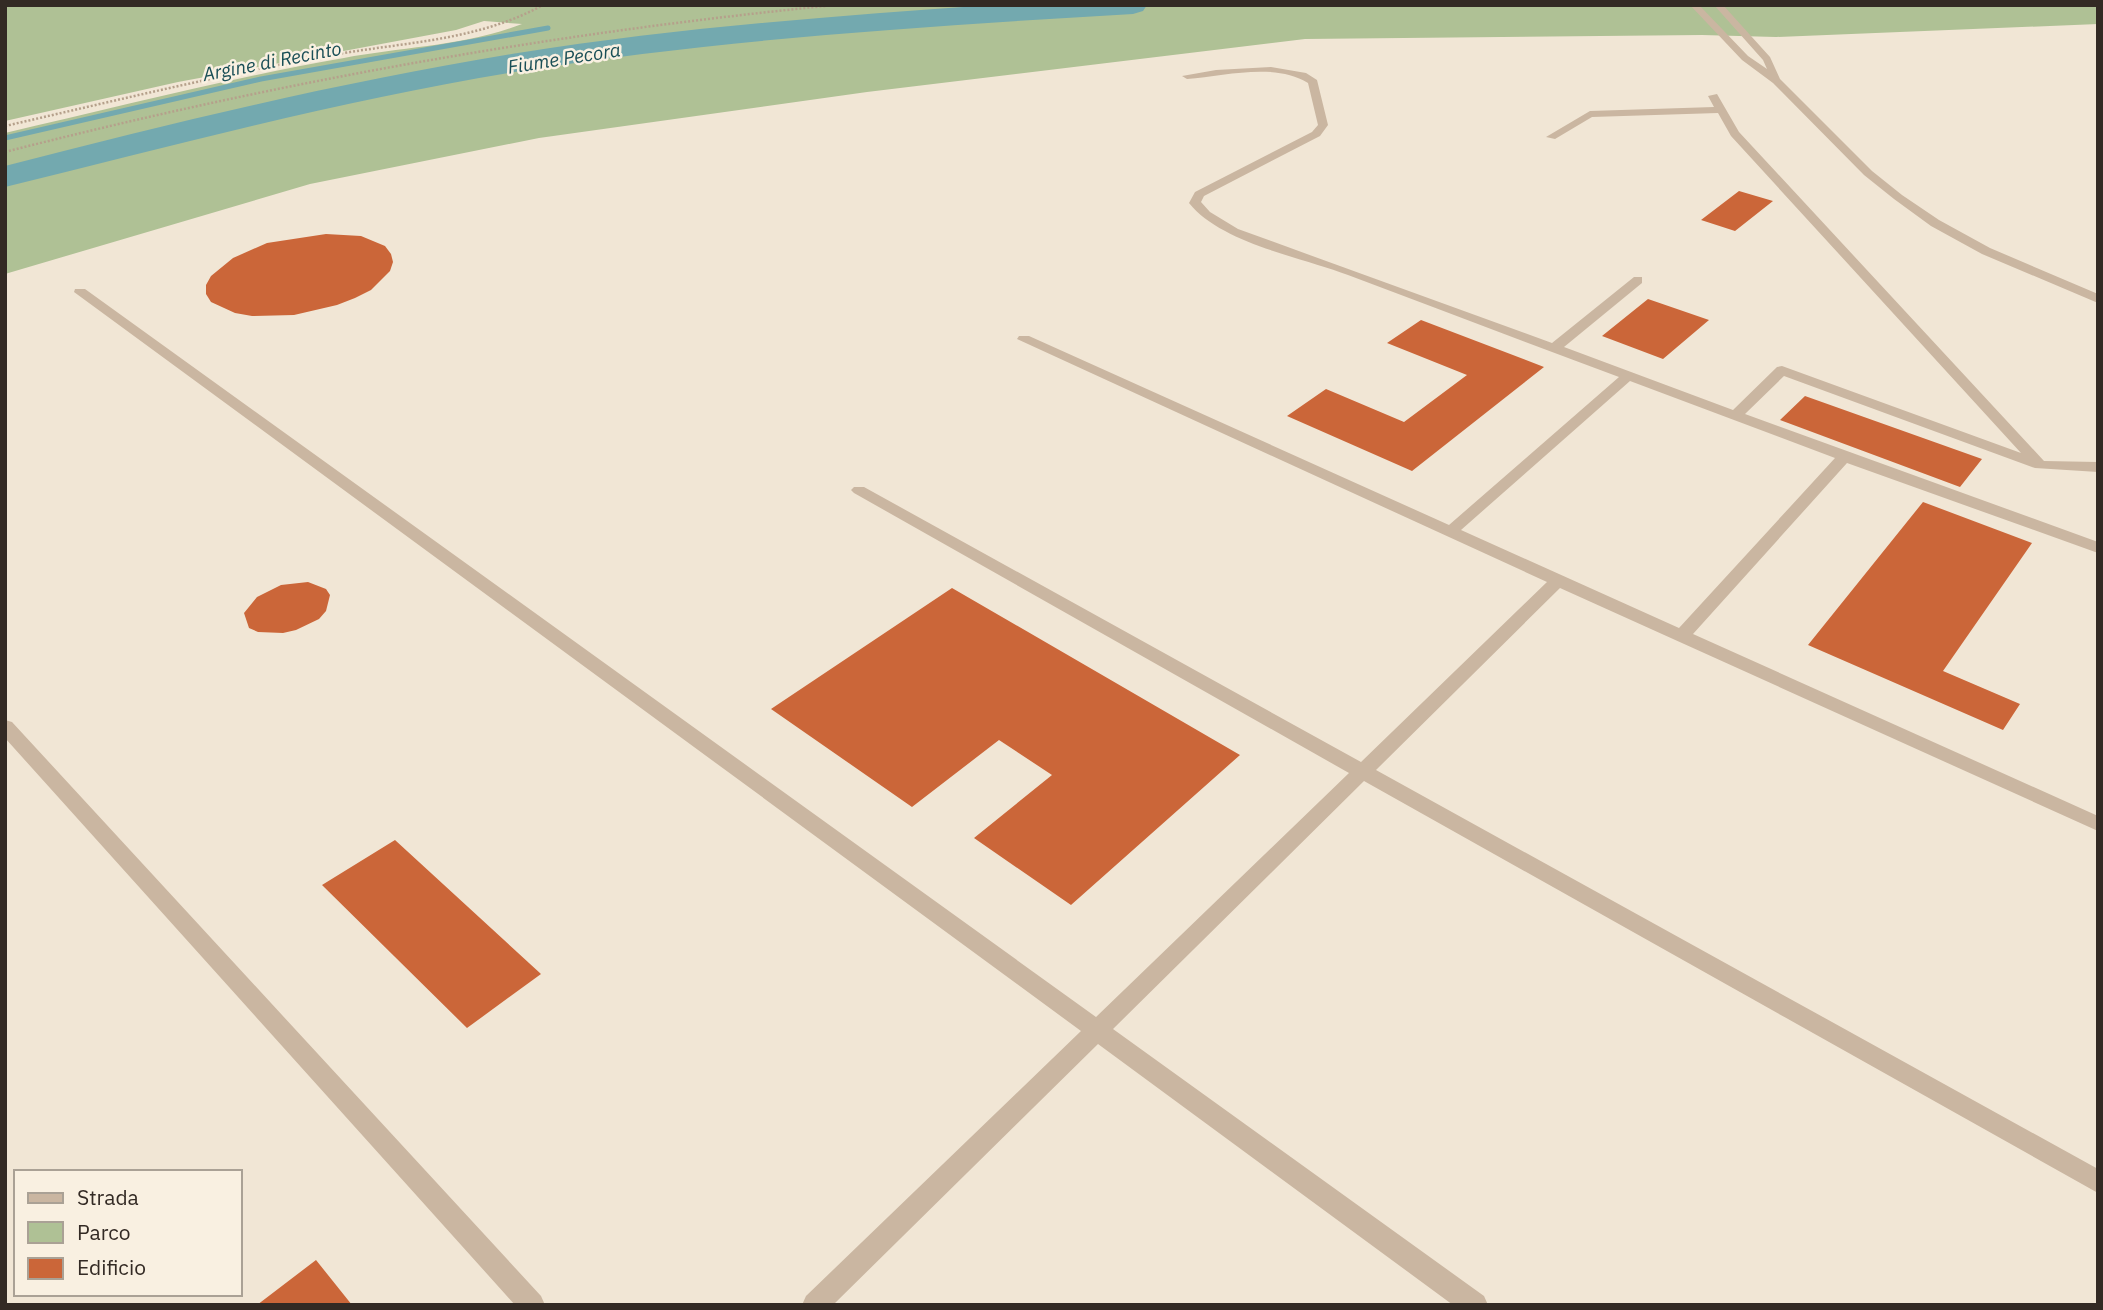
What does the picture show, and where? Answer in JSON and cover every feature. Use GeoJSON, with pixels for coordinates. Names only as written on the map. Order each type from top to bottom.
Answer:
{"type":"FeatureCollection","features":[{"type":"Feature","properties":{"kind":"street"},"geometry":{"type":"LineString","coordinates":[[1693,5],[1745,58],[1777,81],[1868,173],[1935,223],[1986,251],[2098,299]]}},
{"type":"Feature","properties":{"kind":"street"},"geometry":{"type":"LineString","coordinates":[[1718,5],[1767,59],[1777,81]]}},
{"type":"Feature","properties":{"kind":"street"},"geometry":{"type":"LineString","coordinates":[[1186,76],[1276,69],[1296,72],[1313,82],[1323,125],[1316,135],[1199,194],[1195,203],[1203,214],[1229,229],[1844,457],[2098,548]]}},
{"type":"Feature","properties":{"kind":"street"},"geometry":{"type":"LineString","coordinates":[[1713,96],[1735,134],[2039,465]]}},
{"type":"Feature","properties":{"kind":"street"},"geometry":{"type":"LineString","coordinates":[[1551,137],[1590,114],[1721,110]]}},
{"type":"Feature","properties":{"kind":"street"},"geometry":{"type":"LineString","coordinates":[[1554,348],[1638,280]]}},
{"type":"Feature","properties":{"kind":"street"},"geometry":{"type":"LineString","coordinates":[[80,292],[1475,1305]]}},
{"type":"Feature","properties":{"kind":"street"},"geometry":{"type":"LineString","coordinates":[[1024,339],[2098,824]]}},
{"type":"Feature","properties":{"kind":"street"},"geometry":{"type":"LineString","coordinates":[[1735,416],[1783,370],[2039,465],[2098,467]]}},
{"type":"Feature","properties":{"kind":"street"},"geometry":{"type":"LineString","coordinates":[[1451,531],[1629,376]]}},
{"type":"Feature","properties":{"kind":"street"},"geometry":{"type":"LineString","coordinates":[[1682,635],[1844,457]]}},
{"type":"Feature","properties":{"kind":"street"},"geometry":{"type":"LineString","coordinates":[[859,490],[2098,1182]]}},
{"type":"Feature","properties":{"kind":"street"},"geometry":{"type":"LineString","coordinates":[[815,1305],[1559,580]]}},
{"type":"Feature","properties":{"kind":"street"},"geometry":{"type":"LineString","coordinates":[[5,726],[532,1305]]}},
{"type":"Feature","properties":{"kind":"path"},"geometry":{"type":"LineString","coordinates":[[5,126],[177,86],[334,55],[477,32],[499,26],[543,5]]}},
{"type":"Feature","properties":{"kind":"path"},"geometry":{"type":"LineString","coordinates":[[5,152],[102,126],[403,63],[585,34],[835,5]]}},
{"type":"Feature","properties":{"kind":"green space"},"geometry":{"type":"Polygon","coordinates":[[[5,5],[2098,5],[2098,24],[1776,37],[1702,35],[1305,39],[867,92],[539,138],[310,184],[5,274],[5,133],[259,74],[366,54],[456,42],[522,24],[484,21],[456,30],[178,82],[5,121],[5,5]]]}},
{"type":"Feature","properties":{"kind":"building"},"geometry":{"type":"Polygon","coordinates":[[[1739,191],[1773,201],[1735,231],[1701,220],[1739,191]]]}},
{"type":"Feature","properties":{"kind":"building"},"geometry":{"type":"Polygon","coordinates":[[[326,234],[361,236],[385,246],[393,262],[390,271],[371,290],[355,298],[294,315],[252,316],[235,313],[211,302],[206,294],[206,285],[211,276],[233,258],[267,243],[326,234]]]}},
{"type":"Feature","properties":{"kind":"building"},"geometry":{"type":"Polygon","coordinates":[[[1648,299],[1709,320],[1663,359],[1602,336],[1648,299]]]}},
{"type":"Feature","properties":{"kind":"building"},"geometry":{"type":"Polygon","coordinates":[[[1421,320],[1544,367],[1412,471],[1287,416],[1326,389],[1404,422],[1467,375],[1387,343],[1421,320]]]}},
{"type":"Feature","properties":{"kind":"building"},"geometry":{"type":"Polygon","coordinates":[[[1805,396],[1982,459],[1960,487],[1780,420],[1805,396]]]}},
{"type":"Feature","properties":{"kind":"building"},"geometry":{"type":"Polygon","coordinates":[[[1923,502],[2032,543],[1943,671],[2020,704],[2003,730],[1808,645],[1923,502]]]}},
{"type":"Feature","properties":{"kind":"building"},"geometry":{"type":"Polygon","coordinates":[[[308,582],[326,589],[330,595],[326,611],[319,619],[283,633],[258,632],[249,628],[244,613],[257,597],[281,585],[308,582]]]}},
{"type":"Feature","properties":{"kind":"building"},"geometry":{"type":"Polygon","coordinates":[[[952,588],[1240,755],[1071,905],[974,838],[1052,775],[999,740],[912,807],[771,709],[952,588]]]}},
{"type":"Feature","properties":{"kind":"building"},"geometry":{"type":"Polygon","coordinates":[[[395,840],[541,974],[467,1028],[322,885],[395,840]]]}},
{"type":"Feature","properties":{"kind":"building"},"geometry":{"type":"Polygon","coordinates":[[[316,1260],[352,1305],[257,1305],[316,1260]]]}},
{"type":"Feature","properties":{"kind":"waterway","name":"Fiume Pecora"},"geometry":{"type":"LineString","coordinates":[[5,177],[260,113],[346,94],[518,63],[747,33],[1133,5]]}},
{"type":"Feature","properties":{"kind":"waterway","name":"Argine di Recinto"},"geometry":{"type":"LineString","coordinates":[[5,138],[261,79],[548,28]]}}]}
